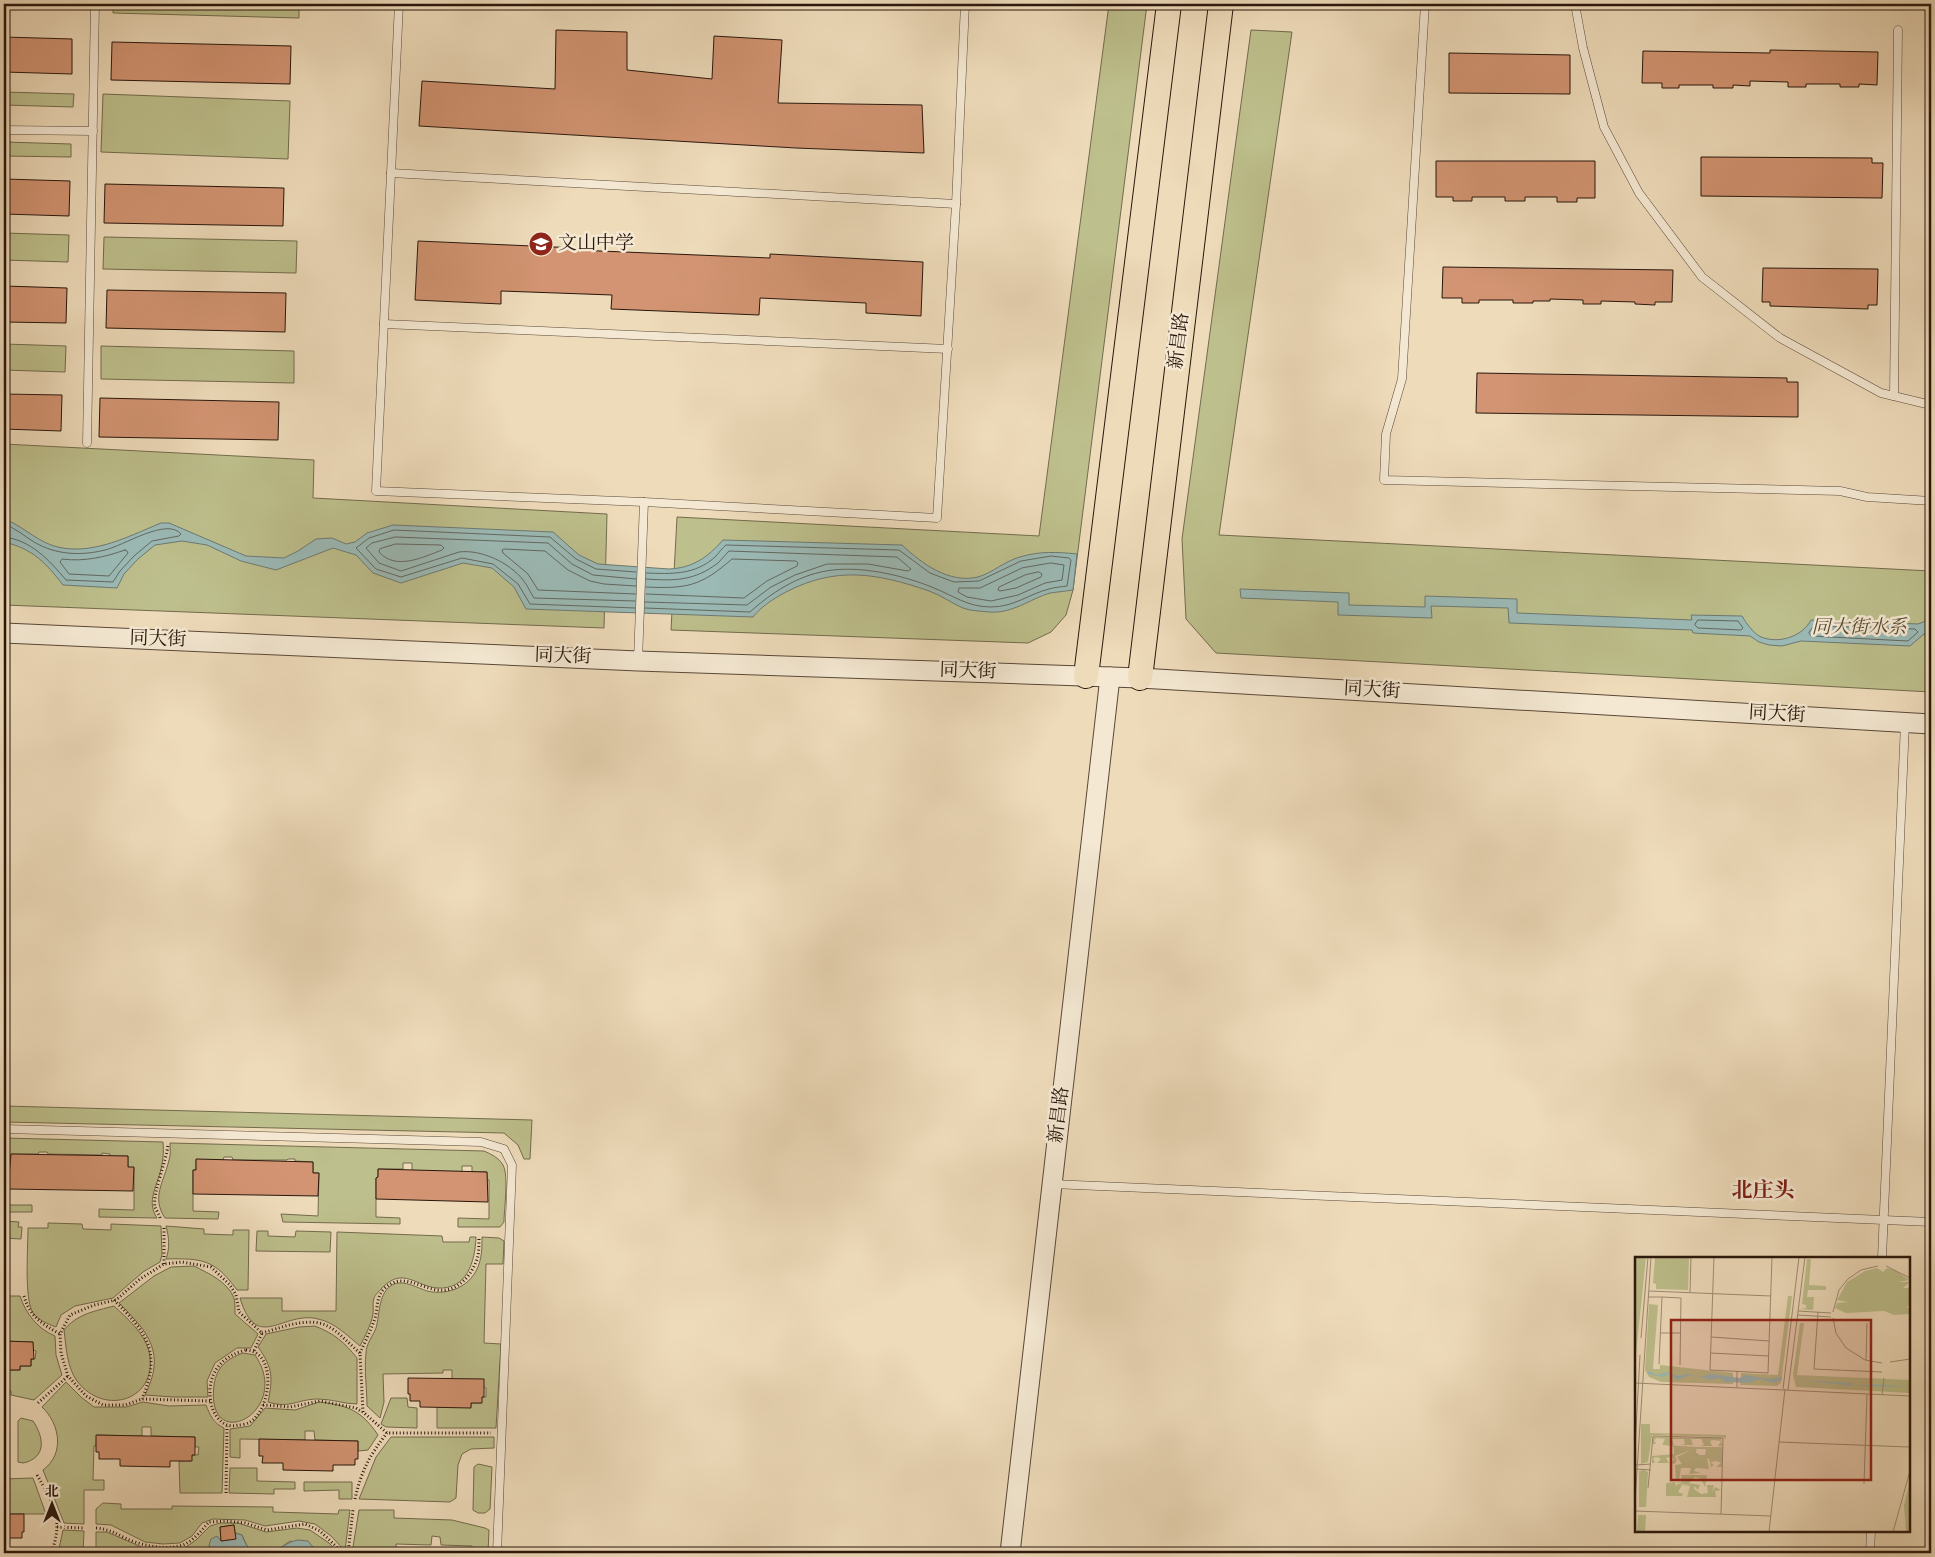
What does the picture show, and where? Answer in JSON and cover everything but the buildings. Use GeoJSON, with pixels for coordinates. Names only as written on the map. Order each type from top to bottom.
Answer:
{"type":"FeatureCollection","features":[{"type":"Feature","properties":{"kind":"main road"},"geometry":{"type":"LineString","coordinates":[[1086,676],[1169,4]]}},
{"type":"Feature","properties":{"kind":"main road","name":"新昌路"},"geometry":{"type":"LineString","coordinates":[[1140,678],[1221,4]]}},
{"type":"Feature","properties":{"kind":"street","name":"同大街"},"geometry":{"type":"LineString","coordinates":[[4,634],[638,661],[1140,678],[1931,724]]}},
{"type":"Feature","properties":{"kind":"street","name":"新昌路"},"geometry":{"type":"LineString","coordinates":[[1010,1553],[1110,677]]}},
{"type":"Feature","properties":{"kind":"lane"},"geometry":{"type":"LineString","coordinates":[[87,443],[95,4]]}},
{"type":"Feature","properties":{"kind":"lane"},"geometry":{"type":"LineString","coordinates":[[399,4],[376,491],[644,502],[937,518],[956,204],[965,4]]}},
{"type":"Feature","properties":{"kind":"lane"},"geometry":{"type":"LineString","coordinates":[[1425,4],[1402,379],[1386,434],[1384,480],[1840,491],[1867,498],[1931,501]]}},
{"type":"Feature","properties":{"kind":"lane"},"geometry":{"type":"LineString","coordinates":[[1575,4],[1583,48],[1604,127],[1639,193],[1702,277],[1780,338],[1881,393],[1931,406]]}},
{"type":"Feature","properties":{"kind":"lane"},"geometry":{"type":"LineString","coordinates":[[1894,396],[1898,30]]}},
{"type":"Feature","properties":{"kind":"lane"},"geometry":{"type":"LineString","coordinates":[[4,130],[93,132]]}},
{"type":"Feature","properties":{"kind":"lane"},"geometry":{"type":"LineString","coordinates":[[391,172],[956,204]]}},
{"type":"Feature","properties":{"kind":"lane"},"geometry":{"type":"LineString","coordinates":[[384,324],[948,349]]}},
{"type":"Feature","properties":{"kind":"lane"},"geometry":{"type":"LineString","coordinates":[[638,661],[644,502]]}},
{"type":"Feature","properties":{"kind":"lane"},"geometry":{"type":"LineString","coordinates":[[1882,1257],[1906,723]]}},
{"type":"Feature","properties":{"kind":"lane"},"geometry":{"type":"LineString","coordinates":[[4,1129],[481,1142],[504,1149],[512,1165],[497,1553]]}},
{"type":"Feature","properties":{"kind":"lane"},"geometry":{"type":"LineString","coordinates":[[1052,1184],[1931,1222]]}},
{"type":"Feature","properties":{"kind":"lane"},"geometry":{"type":"LineString","coordinates":[[1870,1553],[1871,1532]]}},
{"type":"Feature","properties":{"kind":"path"},"geometry":{"type":"LineString","coordinates":[[160,1218],[155,1206],[155,1196],[167,1154],[168,1133]]}},
{"type":"Feature","properties":{"kind":"path"},"geometry":{"type":"LineString","coordinates":[[164,1226],[164,1264]]}},
{"type":"Feature","properties":{"kind":"path"},"geometry":{"type":"LineString","coordinates":[[363,1412],[360,1353],[376,1316],[378,1300],[382,1291],[391,1284],[402,1280],[439,1290],[449,1289],[462,1284],[472,1272],[478,1256],[479,1237]]}},
{"type":"Feature","properties":{"kind":"path"},"geometry":{"type":"LineString","coordinates":[[210,1401],[142,1399],[125,1404],[103,1404],[86,1396],[68,1376],[61,1353],[60,1334],[70,1315],[94,1305],[114,1300],[140,1279],[164,1264],[182,1262],[210,1267],[230,1285],[236,1295],[239,1312],[262,1333]]}},
{"type":"Feature","properties":{"kind":"path"},"geometry":{"type":"LineString","coordinates":[[24,1296],[28,1308],[40,1323],[60,1334]]}},
{"type":"Feature","properties":{"kind":"path"},"geometry":{"type":"LineString","coordinates":[[114,1300],[134,1320],[151,1352],[152,1366],[142,1399]]}},
{"type":"Feature","properties":{"kind":"path"},"geometry":{"type":"LineString","coordinates":[[262,1333],[306,1322],[324,1324],[338,1333],[360,1353]]}},
{"type":"Feature","properties":{"kind":"path"},"geometry":{"type":"LineString","coordinates":[[254,1351],[262,1333]]}},
{"type":"Feature","properties":{"kind":"path"},"geometry":{"type":"LineString","coordinates":[[254,1351],[259,1355],[268,1373],[263,1405],[250,1422],[237,1426],[227,1426],[214,1414],[210,1401],[211,1380],[215,1369],[236,1352],[254,1351]]}},
{"type":"Feature","properties":{"kind":"path"},"geometry":{"type":"LineString","coordinates":[[38,1403],[68,1376]]}},
{"type":"Feature","properties":{"kind":"path"},"geometry":{"type":"LineString","coordinates":[[263,1405],[290,1407],[320,1401],[356,1408],[387,1433],[501,1434]]}},
{"type":"Feature","properties":{"kind":"path"},"geometry":{"type":"LineString","coordinates":[[226,1493],[227,1426]]}},
{"type":"Feature","properties":{"kind":"path"},"geometry":{"type":"LineString","coordinates":[[355,1499],[359,1482],[369,1458],[387,1433]]}},
{"type":"Feature","properties":{"kind":"path"},"geometry":{"type":"LineString","coordinates":[[37,1475],[48,1494],[58,1522],[57,1536],[50,1553]]}},
{"type":"Feature","properties":{"kind":"path"},"geometry":{"type":"LineString","coordinates":[[348,1553],[353,1510]]}},
{"type":"Feature","properties":{"kind":"path"},"geometry":{"type":"LineString","coordinates":[[96,1528],[110,1530],[142,1544],[161,1547],[180,1546],[194,1538],[209,1522],[245,1522],[267,1530],[305,1524],[320,1531],[343,1553]]}},
{"type":"Feature","properties":{"kind":"path"},"geometry":{"type":"LineString","coordinates":[[58,1527],[84,1528]]}},
{"type":"Feature","properties":{"kind":"green space"},"geometry":{"type":"Polygon","coordinates":[[[113,4],[299,4],[299,18],[113,13],[113,4]]]}},
{"type":"Feature","properties":{"kind":"green space"},"geometry":{"type":"Polygon","coordinates":[[[1109,4],[1147,4],[1073,590],[1066,615],[1051,632],[1028,643],[671,630],[677,517],[1039,536],[1109,4]]]}},
{"type":"Feature","properties":{"kind":"green space","name":"同大街水系"},"geometry":{"type":"Polygon","coordinates":[[[1251,30],[1292,32],[1219,535],[1931,571],[1931,692],[1216,653],[1186,619],[1182,539],[1251,30]]]}},
{"type":"Feature","properties":{"kind":"green space"},"geometry":{"type":"Polygon","coordinates":[[[4,92],[74,94],[73,107],[4,105],[4,92]]]}},
{"type":"Feature","properties":{"kind":"green space"},"geometry":{"type":"Polygon","coordinates":[[[103,94],[290,101],[288,159],[101,152],[103,94]]]}},
{"type":"Feature","properties":{"kind":"green space"},"geometry":{"type":"Polygon","coordinates":[[[4,142],[71,144],[71,157],[4,156],[4,142]]]}},
{"type":"Feature","properties":{"kind":"green space"},"geometry":{"type":"Polygon","coordinates":[[[4,233],[69,235],[68,262],[4,260],[4,233]]]}},
{"type":"Feature","properties":{"kind":"green space"},"geometry":{"type":"Polygon","coordinates":[[[104,237],[297,241],[296,273],[103,269],[104,237]]]}},
{"type":"Feature","properties":{"kind":"green space"},"geometry":{"type":"Polygon","coordinates":[[[4,344],[66,346],[65,372],[4,370],[4,344]]]}},
{"type":"Feature","properties":{"kind":"green space"},"geometry":{"type":"Polygon","coordinates":[[[101,346],[294,351],[294,383],[101,379],[101,346]]]}},
{"type":"Feature","properties":{"kind":"green space"},"geometry":{"type":"Polygon","coordinates":[[[4,444],[314,460],[313,498],[607,514],[604,628],[4,605],[4,444]]]}},
{"type":"Feature","properties":{"kind":"green space"},"geometry":{"type":"Polygon","coordinates":[[[4,1106],[532,1120],[530,1159],[524,1159],[518,1145],[504,1133],[4,1122],[4,1106]]]}},
{"type":"Feature","properties":{"kind":"green space"},"geometry":{"type":"Polygon","coordinates":[[[4,1138],[163,1142],[162,1166],[152,1200],[152,1206],[157,1218],[99,1217],[99,1209],[134,1210],[134,1168],[128,1167],[128,1156],[110,1156],[110,1154],[102,1153],[102,1155],[48,1154],[47,1152],[11,1154],[7,1205],[32,1205],[32,1212],[4,1212],[4,1138]]]}},
{"type":"Feature","properties":{"kind":"green space"},"geometry":{"type":"Polygon","coordinates":[[[170,1143],[484,1151],[499,1160],[505,1170],[504,1222],[500,1227],[458,1227],[458,1218],[489,1219],[489,1180],[487,1179],[487,1172],[472,1172],[472,1166],[462,1166],[462,1172],[412,1171],[412,1163],[403,1163],[403,1169],[378,1169],[378,1177],[376,1178],[376,1217],[400,1218],[400,1224],[283,1222],[281,1214],[318,1216],[319,1173],[313,1173],[313,1162],[295,1161],[295,1159],[233,1160],[232,1157],[224,1157],[223,1160],[196,1160],[196,1170],[193,1170],[193,1211],[219,1212],[218,1219],[165,1218],[159,1203],[159,1196],[170,1158],[170,1143]]]}},
{"type":"Feature","properties":{"kind":"green space"},"geometry":{"type":"Polygon","coordinates":[[[4,1221],[19,1222],[18,1227],[22,1227],[21,1239],[4,1238],[4,1221]]]}},
{"type":"Feature","properties":{"kind":"green space"},"geometry":{"type":"Polygon","coordinates":[[[48,1223],[82,1224],[83,1229],[111,1230],[111,1224],[161,1226],[162,1255],[160,1262],[143,1272],[113,1298],[75,1306],[61,1315],[56,1327],[40,1320],[33,1313],[27,1285],[28,1228],[48,1228],[48,1223]]]}},
{"type":"Feature","properties":{"kind":"green space"},"geometry":{"type":"Polygon","coordinates":[[[166,1226],[204,1229],[204,1234],[233,1235],[233,1230],[249,1230],[248,1290],[237,1290],[222,1272],[207,1263],[190,1259],[166,1259],[169,1242],[166,1226]]]}},
{"type":"Feature","properties":{"kind":"green space"},"geometry":{"type":"Polygon","coordinates":[[[257,1231],[268,1231],[268,1236],[295,1237],[296,1231],[331,1232],[330,1252],[256,1251],[257,1231]]]}},
{"type":"Feature","properties":{"kind":"green space"},"geometry":{"type":"Polygon","coordinates":[[[337,1232],[442,1236],[443,1242],[469,1242],[470,1237],[476,1237],[471,1265],[467,1273],[456,1284],[437,1288],[429,1287],[410,1279],[397,1278],[383,1287],[374,1298],[372,1318],[360,1346],[335,1326],[318,1319],[305,1318],[263,1327],[254,1324],[247,1315],[240,1298],[282,1298],[282,1311],[336,1311],[337,1232]]]}},
{"type":"Feature","properties":{"kind":"green space"},"geometry":{"type":"Polygon","coordinates":[[[482,1237],[499,1238],[504,1241],[503,1264],[486,1264],[484,1343],[501,1344],[496,1428],[437,1428],[437,1407],[471,1407],[471,1403],[481,1403],[482,1397],[486,1397],[486,1388],[452,1379],[452,1370],[443,1370],[443,1373],[383,1374],[384,1402],[380,1418],[367,1406],[365,1359],[367,1346],[376,1328],[382,1297],[389,1287],[398,1283],[435,1292],[459,1288],[476,1272],[481,1257],[482,1237]]]}},
{"type":"Feature","properties":{"kind":"green space"},"geometry":{"type":"Polygon","coordinates":[[[194,1266],[227,1287],[234,1298],[235,1314],[258,1334],[251,1348],[237,1348],[215,1363],[207,1381],[208,1397],[145,1395],[154,1367],[154,1355],[146,1334],[119,1303],[154,1276],[171,1267],[194,1266]]]}},
{"type":"Feature","properties":{"kind":"green space"},"geometry":{"type":"Polygon","coordinates":[[[4,1296],[20,1296],[33,1320],[55,1336],[56,1355],[62,1375],[34,1400],[11,1395],[11,1391],[4,1391],[4,1370],[20,1370],[20,1366],[31,1366],[31,1359],[35,1359],[36,1351],[33,1350],[33,1342],[4,1341],[4,1296]]]}},
{"type":"Feature","properties":{"kind":"green space"},"geometry":{"type":"Polygon","coordinates":[[[114,1306],[135,1327],[147,1344],[150,1368],[146,1381],[138,1391],[128,1398],[115,1400],[102,1399],[89,1392],[77,1381],[69,1363],[64,1330],[81,1317],[114,1306]]]}},
{"type":"Feature","properties":{"kind":"green space"},"geometry":{"type":"Polygon","coordinates":[[[315,1326],[339,1339],[357,1358],[357,1404],[318,1399],[288,1404],[268,1402],[271,1373],[267,1361],[258,1347],[266,1334],[299,1327],[315,1326]]]}},
{"type":"Feature","properties":{"kind":"green space"},"geometry":{"type":"Polygon","coordinates":[[[243,1353],[255,1355],[264,1376],[264,1394],[257,1409],[246,1418],[233,1422],[222,1419],[215,1407],[215,1378],[224,1364],[243,1353]]]}},
{"type":"Feature","properties":{"kind":"green space"},"geometry":{"type":"Polygon","coordinates":[[[66,1382],[94,1407],[126,1407],[143,1402],[169,1406],[206,1405],[215,1421],[224,1428],[222,1493],[180,1493],[179,1461],[191,1461],[192,1455],[198,1455],[199,1447],[195,1447],[195,1437],[151,1436],[151,1427],[142,1427],[142,1436],[97,1435],[96,1446],[94,1446],[93,1480],[104,1480],[104,1490],[84,1490],[84,1524],[64,1523],[43,1470],[55,1456],[58,1439],[53,1422],[42,1407],[66,1382]]]}},
{"type":"Feature","properties":{"kind":"green space"},"geometry":{"type":"Polygon","coordinates":[[[391,1398],[407,1398],[408,1407],[417,1408],[417,1428],[386,1427],[381,1424],[391,1398]]]}},
{"type":"Feature","properties":{"kind":"green space"},"geometry":{"type":"Polygon","coordinates":[[[319,1402],[346,1407],[366,1420],[378,1435],[368,1450],[358,1451],[358,1441],[315,1440],[314,1431],[305,1431],[305,1440],[240,1439],[240,1458],[230,1457],[230,1429],[250,1426],[265,1408],[295,1410],[319,1402]]]}},
{"type":"Feature","properties":{"kind":"green space"},"geometry":{"type":"Polygon","coordinates":[[[21,1418],[33,1421],[41,1440],[40,1452],[36,1457],[23,1463],[18,1462],[18,1421],[21,1418]]]}},
{"type":"Feature","properties":{"kind":"green space"},"geometry":{"type":"Polygon","coordinates":[[[391,1437],[494,1437],[494,1448],[471,1449],[462,1454],[458,1465],[456,1498],[450,1502],[359,1499],[376,1457],[391,1437]]]}},
{"type":"Feature","properties":{"kind":"green space"},"geometry":{"type":"Polygon","coordinates":[[[478,1464],[492,1467],[490,1509],[485,1513],[478,1513],[473,1510],[474,1467],[478,1464]]]}},
{"type":"Feature","properties":{"kind":"green space"},"geometry":{"type":"Polygon","coordinates":[[[230,1468],[257,1468],[257,1481],[295,1482],[295,1489],[274,1489],[274,1494],[229,1493],[230,1468]]]}},
{"type":"Feature","properties":{"kind":"green space"},"geometry":{"type":"Polygon","coordinates":[[[33,1478],[46,1514],[4,1514],[4,1479],[33,1478]]]}},
{"type":"Feature","properties":{"kind":"green space"},"geometry":{"type":"Polygon","coordinates":[[[304,1482],[352,1482],[352,1499],[339,1499],[339,1490],[304,1491],[304,1482]]]}},
{"type":"Feature","properties":{"kind":"green space"},"geometry":{"type":"Polygon","coordinates":[[[103,1503],[121,1504],[121,1509],[172,1509],[172,1506],[273,1507],[273,1512],[338,1514],[339,1510],[350,1510],[345,1551],[331,1536],[315,1524],[299,1521],[265,1526],[245,1520],[213,1519],[202,1523],[192,1536],[180,1543],[145,1542],[111,1525],[96,1524],[96,1509],[103,1503]]]}},
{"type":"Feature","properties":{"kind":"green space"},"geometry":{"type":"Polygon","coordinates":[[[359,1510],[394,1510],[394,1518],[452,1520],[485,1528],[489,1530],[488,1553],[472,1553],[472,1546],[441,1545],[440,1537],[432,1536],[431,1545],[396,1544],[396,1553],[352,1553],[359,1510]]]}},
{"type":"Feature","properties":{"kind":"green space"},"geometry":{"type":"Polygon","coordinates":[[[220,1523],[238,1523],[266,1532],[297,1528],[310,1530],[329,1543],[338,1553],[318,1553],[317,1550],[290,1541],[275,1552],[255,1553],[247,1546],[242,1535],[235,1533],[234,1525],[220,1527],[221,1541],[209,1545],[214,1553],[96,1553],[96,1532],[107,1532],[144,1548],[183,1549],[196,1540],[210,1526],[220,1523]]]}},
{"type":"Feature","properties":{"kind":"green space"},"geometry":{"type":"Polygon","coordinates":[[[63,1530],[84,1531],[83,1553],[58,1553],[63,1530]]]}},
{"type":"Feature","properties":{"kind":"water"},"geometry":{"type":"Polygon","coordinates":[[[4,519],[51,545],[65,548],[79,549],[107,544],[161,523],[169,523],[246,556],[284,558],[316,539],[332,538],[346,544],[355,542],[367,533],[393,525],[553,532],[579,555],[598,564],[669,569],[693,564],[712,552],[723,540],[902,545],[918,559],[936,570],[946,575],[967,578],[978,577],[1009,561],[1027,555],[1048,552],[1077,554],[1073,590],[1050,593],[1005,611],[969,610],[933,593],[910,585],[892,580],[857,575],[822,578],[804,584],[772,600],[753,617],[526,609],[514,587],[492,568],[463,563],[401,583],[373,573],[356,555],[333,548],[276,570],[241,561],[207,545],[182,541],[155,545],[124,574],[117,588],[63,585],[38,558],[23,548],[4,542],[4,519]]]}},
{"type":"Feature","properties":{"kind":"water"},"geometry":{"type":"Polygon","coordinates":[[[1240,589],[1349,593],[1349,605],[1425,607],[1425,596],[1517,599],[1517,613],[1692,620],[1691,615],[1742,616],[1758,636],[1775,640],[1796,635],[1811,620],[1918,624],[1931,619],[1931,634],[1924,634],[1910,646],[1801,641],[1782,646],[1759,642],[1750,636],[1693,633],[1692,630],[1509,623],[1508,608],[1431,606],[1432,618],[1338,615],[1338,602],[1241,598],[1240,589]]]}},
{"type":"Feature","properties":{"kind":"water"},"geometry":{"type":"Polygon","coordinates":[[[235,1533],[242,1535],[246,1544],[256,1553],[214,1553],[209,1545],[211,1539],[217,1536],[221,1541],[235,1539],[235,1533]]]}},
{"type":"Feature","properties":{"kind":"water"},"geometry":{"type":"Polygon","coordinates":[[[298,1540],[308,1541],[318,1553],[266,1553],[275,1550],[298,1540]]]}},
{"type":"Feature","properties":{"kind":"place","name":"文山中学"},"geometry":{"type":"Point","coordinates":[541,244]}},
{"type":"Feature","properties":{"kind":"district","name":"北庄头"},"geometry":{"type":"Point","coordinates":[1763,1192]}}]}
